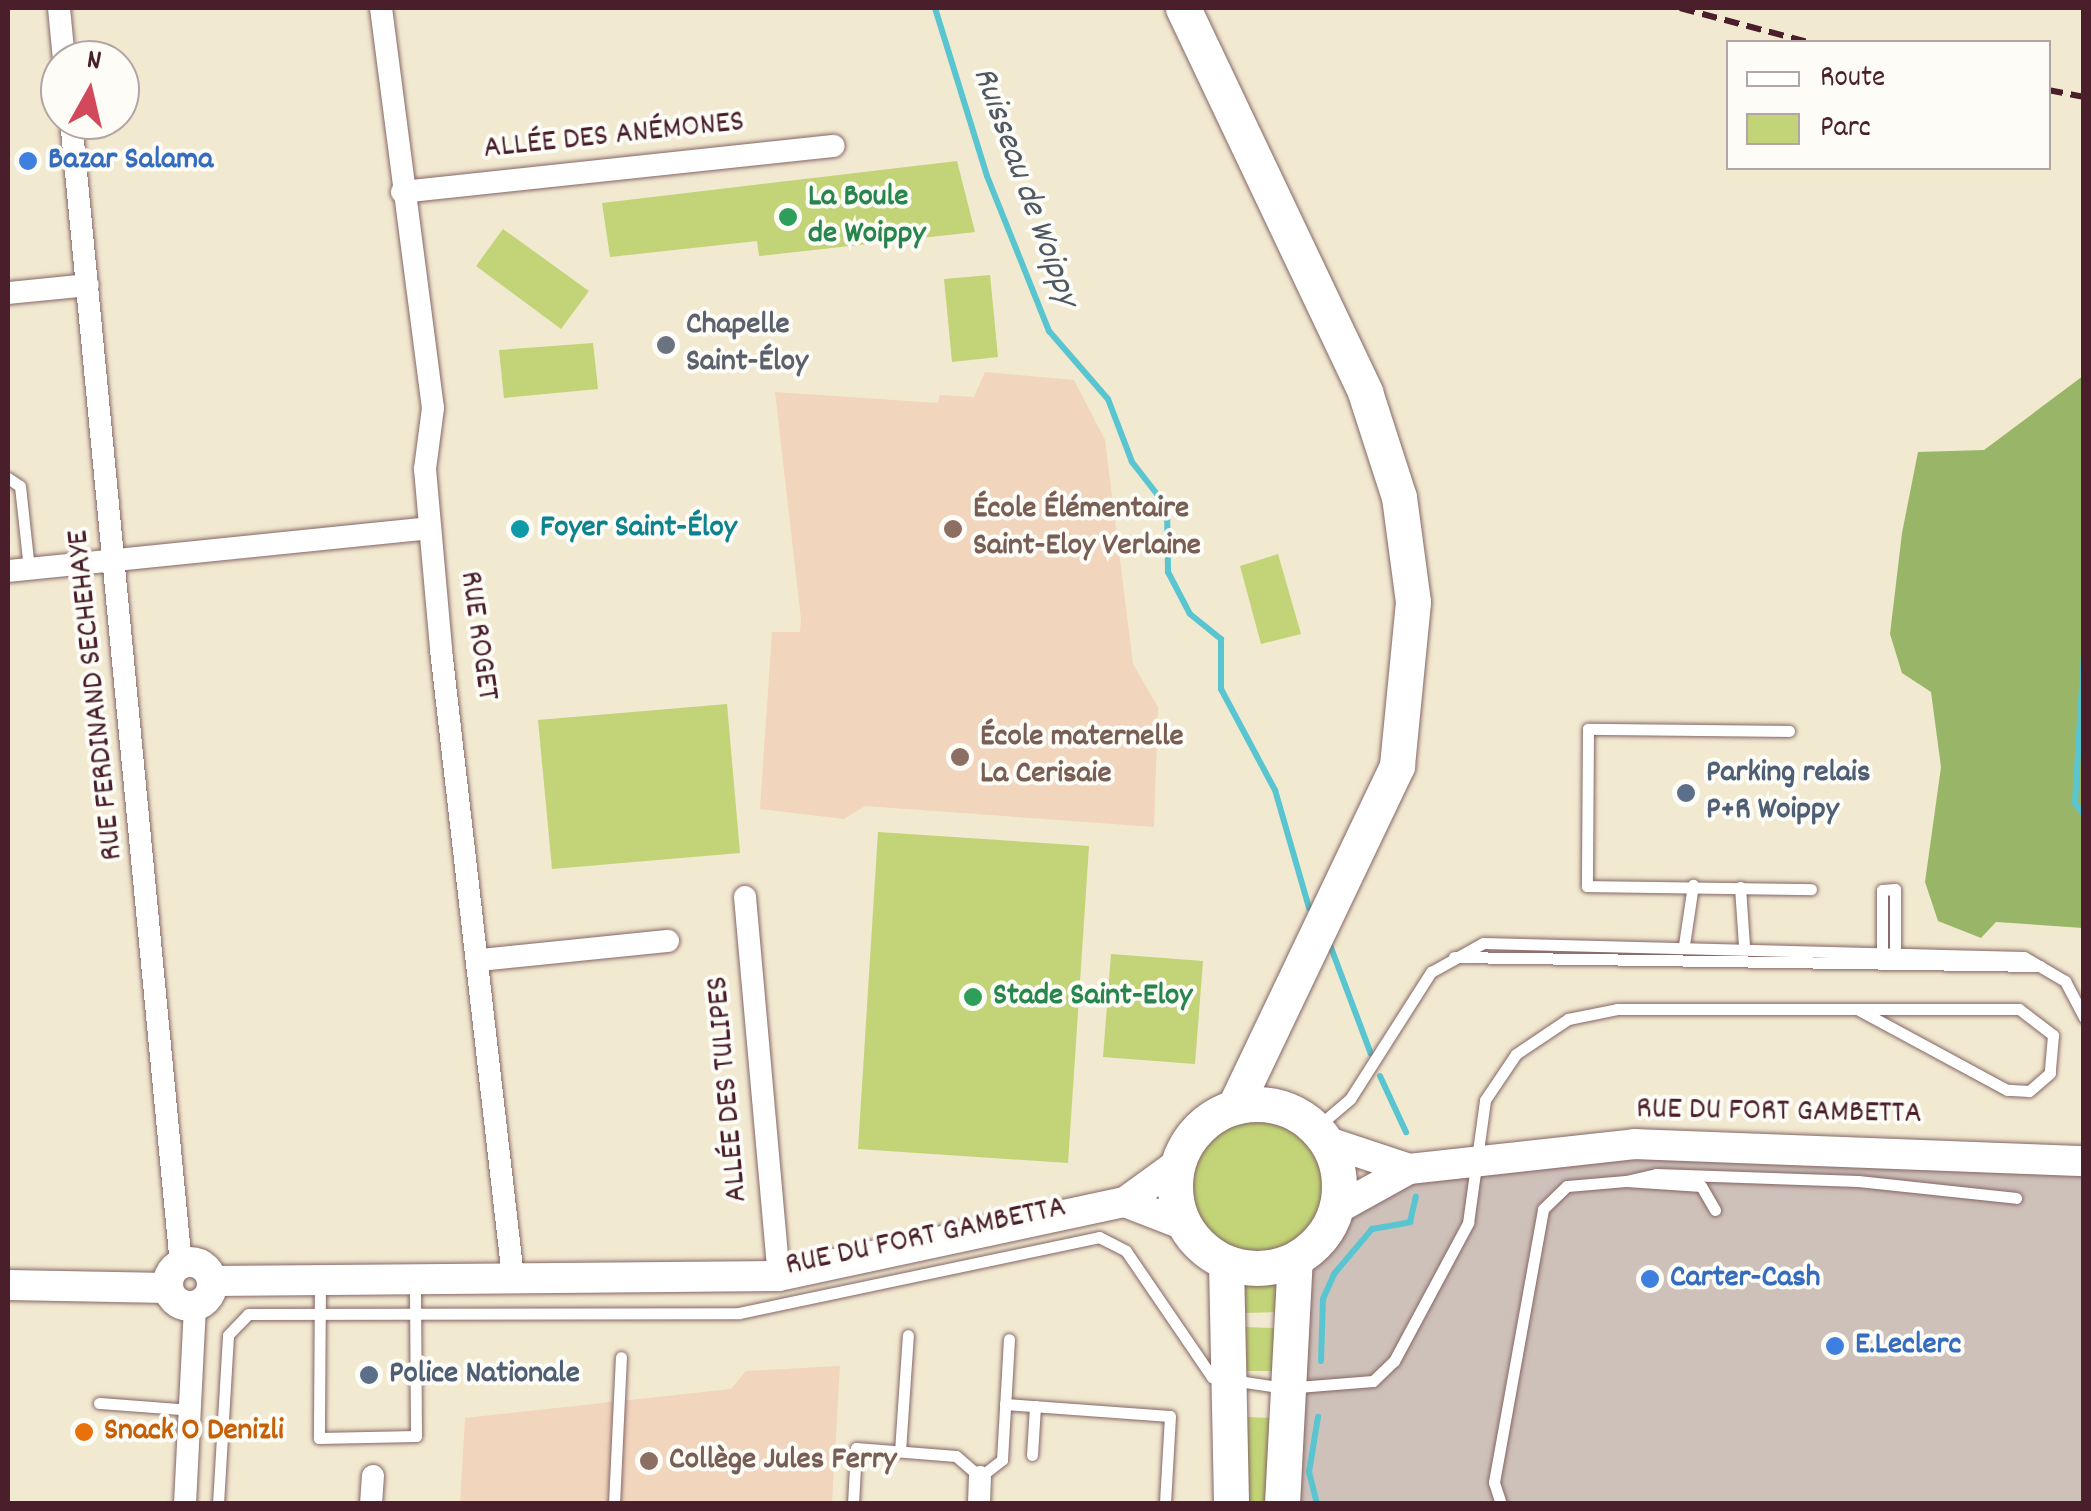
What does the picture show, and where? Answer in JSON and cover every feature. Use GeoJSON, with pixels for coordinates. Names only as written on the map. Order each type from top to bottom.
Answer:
{"type":"FeatureCollection","features":[{"type":"Feature","properties":{"kind":"main road"},"geometry":{"type":"LineString","coordinates":[[1183,8],[1321,286],[1400,498],[1413,602],[1410,705],[1375,827],[1235,1106],[1198,1128],[1176,1165],[1184,1225],[1226,1263],[1233,1386],[1231,1504]]}},
{"type":"Feature","properties":{"kind":"main road"},"geometry":{"type":"LineString","coordinates":[[1274,1028],[1312,1127],[1337,1209],[1295,1260],[1285,1388],[1282,1504]]}},
{"type":"Feature","properties":{"kind":"main road"},"geometry":{"type":"LineString","coordinates":[[1235,1106],[1312,1127]]}},
{"type":"Feature","properties":{"kind":"main road"},"geometry":{"type":"LineString","coordinates":[[1226,1263],[1295,1260]]}},
{"type":"Feature","properties":{"kind":"street"},"geometry":{"type":"LineString","coordinates":[[59,8],[62,40]]}},
{"type":"Feature","properties":{"kind":"street","name":"RUE ROGET"},"geometry":{"type":"LineString","coordinates":[[380,8],[433,408],[430,528],[513,1277]]}},
{"type":"Feature","properties":{"kind":"street","name":"RUE FERDINAND SECHEHAYE"},"geometry":{"type":"LineString","coordinates":[[73,140],[116,560],[175,1276]]}},
{"type":"Feature","properties":{"kind":"street","name":"ALLÉE DES ANÉMONES"},"geometry":{"type":"LineString","coordinates":[[402,192],[834,146]]}},
{"type":"Feature","properties":{"kind":"street"},"geometry":{"type":"LineString","coordinates":[[8,293],[88,285]]}},
{"type":"Feature","properties":{"kind":"street"},"geometry":{"type":"LineString","coordinates":[[18,570],[430,528]]}},
{"type":"Feature","properties":{"kind":"street","name":"ALLÉE DES TULIPES"},"geometry":{"type":"LineString","coordinates":[[745,897],[782,1290]]}},
{"type":"Feature","properties":{"kind":"street"},"geometry":{"type":"LineString","coordinates":[[480,960],[668,941]]}},
{"type":"Feature","properties":{"kind":"street","name":"RUE DU FORT GAMBETTA"},"geometry":{"type":"LineString","coordinates":[[1312,1127],[1409,1169]]}},
{"type":"Feature","properties":{"kind":"street","name":"RUE DU FORT GAMBETTA"},"geometry":{"type":"LineString","coordinates":[[1337,1209],[1409,1169],[1474,1160],[1732,1142],[2084,1161]]}},
{"type":"Feature","properties":{"kind":"street","name":"RUE DU FORT GAMBETTA"},"geometry":{"type":"LineString","coordinates":[[212,1281],[513,1277],[782,1290],[1124,1202],[1176,1165]]}},
{"type":"Feature","properties":{"kind":"street"},"geometry":{"type":"LineString","coordinates":[[1124,1202],[1184,1225]]}},
{"type":"Feature","properties":{"kind":"street"},"geometry":{"type":"LineString","coordinates":[[8,1285],[175,1276],[201,1265],[212,1281],[195,1306],[185,1504]]}},
{"type":"Feature","properties":{"kind":"street"},"geometry":{"type":"LineString","coordinates":[[175,1276],[195,1306]]}},
{"type":"Feature","properties":{"kind":"street"},"geometry":{"type":"LineString","coordinates":[[371,1504],[372,1476]]}},
{"type":"Feature","properties":{"kind":"street"},"geometry":{"type":"LineString","coordinates":[[978,1504],[980,1477]]}},
{"type":"Feature","properties":{"kind":"lane"},"geometry":{"type":"LineString","coordinates":[[8,478],[20,486],[18,570]]}},
{"type":"Feature","properties":{"kind":"lane"},"geometry":{"type":"LineString","coordinates":[[1789,731],[1588,729],[1587,886],[1692,884],[1811,889]]}},
{"type":"Feature","properties":{"kind":"lane"},"geometry":{"type":"LineString","coordinates":[[1684,945],[1692,884]]}},
{"type":"Feature","properties":{"kind":"lane"},"geometry":{"type":"LineString","coordinates":[[1740,887],[1744,946]]}},
{"type":"Feature","properties":{"kind":"lane"},"geometry":{"type":"LineString","coordinates":[[1889,890],[1889,947]]}},
{"type":"Feature","properties":{"kind":"lane"},"geometry":{"type":"LineString","coordinates":[[1312,1127],[1350,1099],[1431,972],[1483,943],[1889,947],[2050,966],[2084,1017]]}},
{"type":"Feature","properties":{"kind":"lane"},"geometry":{"type":"LineString","coordinates":[[1452,957],[2050,966]]}},
{"type":"Feature","properties":{"kind":"lane"},"geometry":{"type":"LineString","coordinates":[[1233,1386],[1285,1388],[1372,1381],[1394,1361],[1468,1223],[1485,1100],[1516,1054],[1568,1019],[1617,1009],[2019,1008],[2053,1035],[2050,1072],[2029,1090],[2007,1090],[1859,1010]]}},
{"type":"Feature","properties":{"kind":"lane"},"geometry":{"type":"LineString","coordinates":[[1501,1504],[1494,1482],[1543,1209],[1567,1186],[1731,1175],[2016,1198]]}},
{"type":"Feature","properties":{"kind":"lane"},"geometry":{"type":"LineString","coordinates":[[1626,1181],[1701,1186],[1715,1210]]}},
{"type":"Feature","properties":{"kind":"lane","name":"RUE DU FORT GAMBETTA"},"geometry":{"type":"LineString","coordinates":[[218,1504],[234,1322],[320,1313],[739,1313],[782,1290],[1099,1238],[1126,1251],[1198,1364],[1233,1386]]}},
{"type":"Feature","properties":{"kind":"lane"},"geometry":{"type":"LineString","coordinates":[[320,1277],[319,1438],[416,1436],[415,1277]]}},
{"type":"Feature","properties":{"kind":"lane"},"geometry":{"type":"LineString","coordinates":[[513,1277],[513,1312]]}},
{"type":"Feature","properties":{"kind":"lane"},"geometry":{"type":"LineString","coordinates":[[900,1451],[908,1335]]}},
{"type":"Feature","properties":{"kind":"lane"},"geometry":{"type":"LineString","coordinates":[[853,1504],[856,1448],[956,1456],[980,1477],[1002,1460],[1009,1338]]}},
{"type":"Feature","properties":{"kind":"lane"},"geometry":{"type":"LineString","coordinates":[[614,1504],[621,1357]]}},
{"type":"Feature","properties":{"kind":"lane"},"geometry":{"type":"LineString","coordinates":[[99,1403],[192,1410]]}},
{"type":"Feature","properties":{"kind":"lane"},"geometry":{"type":"LineString","coordinates":[[1006,1404],[1170,1416],[1164,1504]]}},
{"type":"Feature","properties":{"kind":"lane"},"geometry":{"type":"LineString","coordinates":[[1032,1455],[1035,1406]]}},
{"type":"Feature","properties":{"kind":"shaded area"},"geometry":{"type":"Polygon","coordinates":[[[985,372],[1074,380],[1105,440],[1133,664],[1158,707],[1154,827],[865,806],[844,819],[760,809],[772,632],[800,632],[801,619],[775,392],[938,403],[940,395],[974,397],[985,372]]]}},
{"type":"Feature","properties":{"kind":"shaded area"},"geometry":{"type":"Polygon","coordinates":[[[1543,1152],[2083,1161],[2083,1503],[1282,1504],[1295,1260],[1367,1189],[1543,1152]]]}},
{"type":"Feature","properties":{"kind":"shaded area","name":"Collège Jules Ferry"},"geometry":{"type":"Polygon","coordinates":[[[840,1366],[832,1503],[460,1504],[465,1418],[731,1389],[746,1371],[840,1366]]]}},
{"type":"Feature","properties":{"kind":"green space","name":"La Boule de Woippy"},"geometry":{"type":"Polygon","coordinates":[[[957,161],[975,232],[759,256],[757,241],[610,257],[602,203],[957,161]]]}},
{"type":"Feature","properties":{"kind":"green space"},"geometry":{"type":"Polygon","coordinates":[[[503,229],[589,291],[561,329],[476,266],[503,229]]]}},
{"type":"Feature","properties":{"kind":"green space"},"geometry":{"type":"Polygon","coordinates":[[[990,275],[998,357],[952,362],[944,279],[990,275]]]}},
{"type":"Feature","properties":{"kind":"green space"},"geometry":{"type":"Polygon","coordinates":[[[593,343],[598,389],[504,398],[499,350],[593,343]]]}},
{"type":"Feature","properties":{"kind":"green space"},"geometry":{"type":"Polygon","coordinates":[[[2083,376],[2083,928],[1996,922],[1981,938],[1938,921],[1925,882],[1941,767],[1931,692],[1902,673],[1890,634],[1902,533],[1918,452],[1984,450],[2083,376]]]}},
{"type":"Feature","properties":{"kind":"green space"},"geometry":{"type":"Polygon","coordinates":[[[1278,554],[1301,634],[1261,644],[1240,566],[1278,554]]]}},
{"type":"Feature","properties":{"kind":"green space"},"geometry":{"type":"Polygon","coordinates":[[[727,704],[740,853],[552,869],[538,720],[727,704]]]}},
{"type":"Feature","properties":{"kind":"green space","name":"Stade Saint-Eloy"},"geometry":{"type":"Polygon","coordinates":[[[878,832],[1089,846],[1068,1163],[858,1149],[878,832]]]}},
{"type":"Feature","properties":{"kind":"green space"},"geometry":{"type":"Polygon","coordinates":[[[1111,954],[1203,961],[1195,1064],[1103,1057],[1111,954]]]}},
{"type":"Feature","properties":{"kind":"green space"},"geometry":{"type":"Polygon","coordinates":[[[1256,1118],[1282,1123],[1305,1138],[1320,1161],[1325,1187],[1320,1213],[1305,1236],[1282,1251],[1256,1256],[1230,1251],[1207,1236],[1192,1213],[1187,1187],[1192,1161],[1207,1138],[1230,1123],[1256,1118]]]}},
{"type":"Feature","properties":{"kind":"green space"},"geometry":{"type":"Polygon","coordinates":[[[1277,1284],[1276,1312],[1245,1313],[1244,1286],[1277,1284]]]}},
{"type":"Feature","properties":{"kind":"green space"},"geometry":{"type":"Polygon","coordinates":[[[1245,1327],[1275,1328],[1274,1371],[1245,1371],[1245,1327]]]}},
{"type":"Feature","properties":{"kind":"green space"},"geometry":{"type":"Polygon","coordinates":[[[1247,1417],[1273,1418],[1270,1503],[1242,1504],[1247,1417]]]}},
{"type":"Feature","properties":{"kind":"waterway","name":"Ruisseau de Woippy"},"geometry":{"type":"LineString","coordinates":[[935,8],[987,176],[1049,331],[1108,399],[1132,462],[1167,507],[1168,572],[1190,614],[1221,639],[1221,689],[1275,790],[1309,908]]}},
{"type":"Feature","properties":{"kind":"waterway"},"geometry":{"type":"LineString","coordinates":[[2084,652],[2075,803],[2084,815]]}},
{"type":"Feature","properties":{"kind":"waterway","name":"Ruisseau de Woippy"},"geometry":{"type":"LineString","coordinates":[[1330,945],[1371,1054]]}},
{"type":"Feature","properties":{"kind":"waterway","name":"Ruisseau de Woippy"},"geometry":{"type":"LineString","coordinates":[[1380,1076],[1406,1132]]}},
{"type":"Feature","properties":{"kind":"waterway","name":"Ruisseau de Woippy"},"geometry":{"type":"LineString","coordinates":[[1321,1361],[1323,1299],[1334,1274],[1372,1229],[1410,1222],[1416,1197]]}},
{"type":"Feature","properties":{"kind":"waterway","name":"Ruisseau de Woippy"},"geometry":{"type":"LineString","coordinates":[[1317,1504],[1309,1472],[1318,1417]]}},
{"type":"Feature","properties":{"kind":"railway"},"geometry":{"type":"LineString","coordinates":[[1680,8],[1800,40]]}},
{"type":"Feature","properties":{"kind":"railway"},"geometry":{"type":"LineString","coordinates":[[2051,91],[2084,97]]}},
{"type":"Feature","properties":{"kind":"place","name":"Bazar Salama"},"geometry":{"type":"Point","coordinates":[28,161]}},
{"type":"Feature","properties":{"kind":"place","name":"La Boule de Woippy"},"geometry":{"type":"Point","coordinates":[788,217]}},
{"type":"Feature","properties":{"kind":"place","name":"Chapelle Saint-Éloy"},"geometry":{"type":"Point","coordinates":[666,345]}},
{"type":"Feature","properties":{"kind":"place","name":"Foyer Saint-Éloy"},"geometry":{"type":"Point","coordinates":[520,529]}},
{"type":"Feature","properties":{"kind":"place","name":"École Élémentaire Saint-Eloy Verlaine"},"geometry":{"type":"Point","coordinates":[953,529]}},
{"type":"Feature","properties":{"kind":"place","name":"École maternelle La Cerisaie"},"geometry":{"type":"Point","coordinates":[960,757]}},
{"type":"Feature","properties":{"kind":"place","name":"Parking relais P+R Woippy"},"geometry":{"type":"Point","coordinates":[1686,793]}},
{"type":"Feature","properties":{"kind":"place","name":"Stade Saint-Eloy"},"geometry":{"type":"Point","coordinates":[973,997]}},
{"type":"Feature","properties":{"kind":"place","name":"Carter-Cash"},"geometry":{"type":"Point","coordinates":[1650,1279]}},
{"type":"Feature","properties":{"kind":"place","name":"E.Leclerc"},"geometry":{"type":"Point","coordinates":[1835,1346]}},
{"type":"Feature","properties":{"kind":"place","name":"Police Nationale"},"geometry":{"type":"Point","coordinates":[369,1375]}},
{"type":"Feature","properties":{"kind":"place","name":"Snack O Denizli"},"geometry":{"type":"Point","coordinates":[84,1432]}},
{"type":"Feature","properties":{"kind":"place","name":"Collège Jules Ferry"},"geometry":{"type":"Point","coordinates":[649,1461]}}]}
